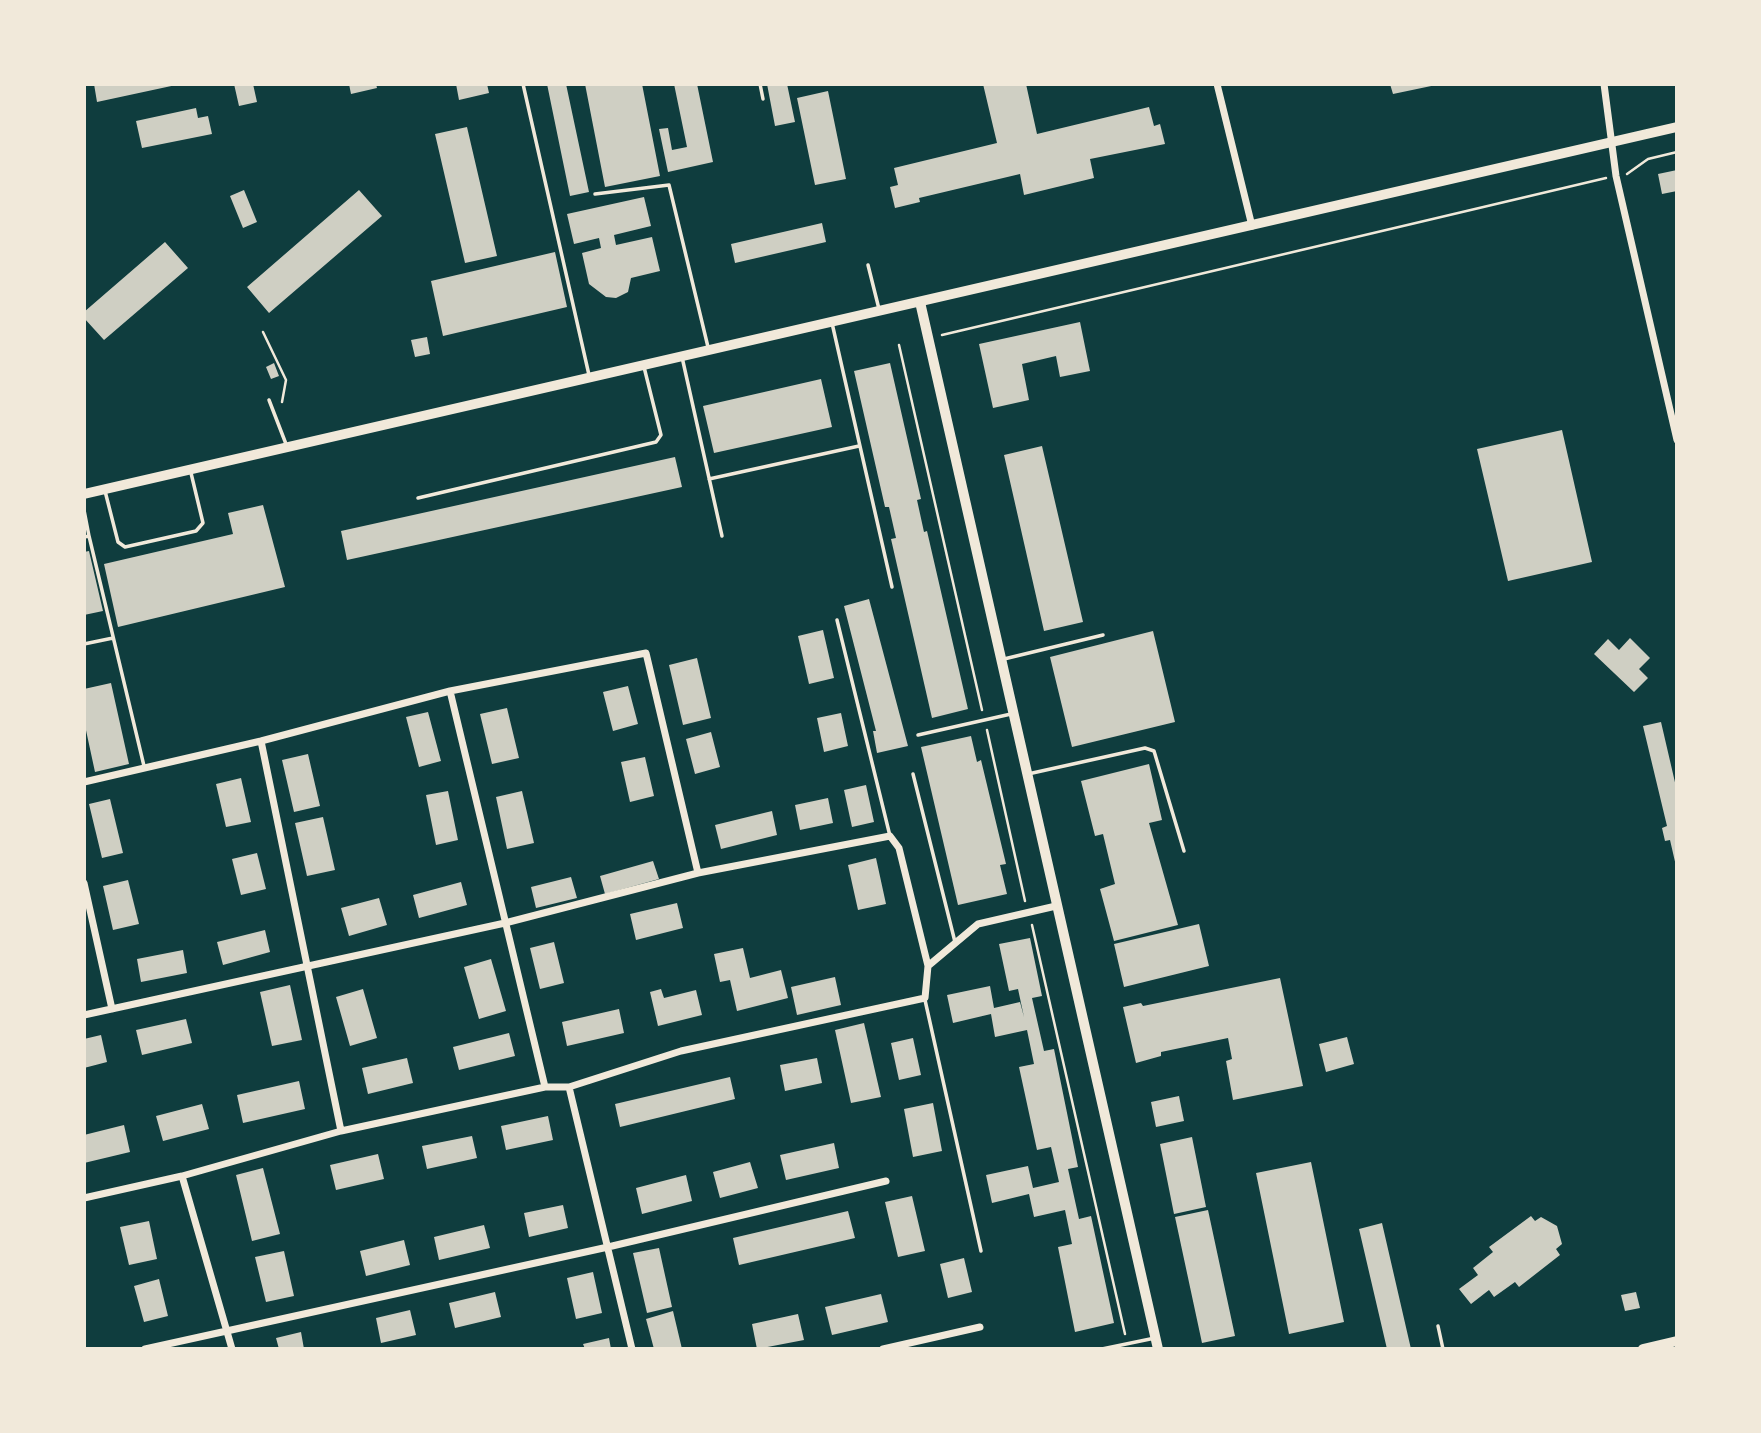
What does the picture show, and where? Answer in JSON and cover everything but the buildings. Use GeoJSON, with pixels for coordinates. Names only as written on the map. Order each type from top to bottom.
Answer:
{"type":"FeatureCollection","features":[{"type":"Feature","properties":{"kind":"main road"},"geometry":{"type":"LineString","coordinates":[[84,494],[1677,127]]}},
{"type":"Feature","properties":{"kind":"street"},"geometry":{"type":"LineString","coordinates":[[1217,84],[1252,226]]}},
{"type":"Feature","properties":{"kind":"street"},"geometry":{"type":"LineString","coordinates":[[1604,84],[1616,176],[1677,440]]}},
{"type":"Feature","properties":{"kind":"street"},"geometry":{"type":"LineString","coordinates":[[920,302],[1158,1349]]}},
{"type":"Feature","properties":{"kind":"street"},"geometry":{"type":"LineString","coordinates":[[84,782],[261,741],[450,691],[646,653],[698,873]]}},
{"type":"Feature","properties":{"kind":"street"},"geometry":{"type":"LineString","coordinates":[[450,691],[545,1087]]}},
{"type":"Feature","properties":{"kind":"street"},"geometry":{"type":"LineString","coordinates":[[261,741],[341,1131]]}},
{"type":"Feature","properties":{"kind":"street"},"geometry":{"type":"LineString","coordinates":[[84,1016],[505,923],[698,873],[890,836],[899,848],[928,966],[925,998],[681,1051],[569,1087],[545,1087],[341,1131],[182,1176],[84,1198]]}},
{"type":"Feature","properties":{"kind":"street"},"geometry":{"type":"LineString","coordinates":[[84,883],[112,1009]]}},
{"type":"Feature","properties":{"kind":"street"},"geometry":{"type":"LineString","coordinates":[[928,966],[978,924],[1056,906]]}},
{"type":"Feature","properties":{"kind":"street"},"geometry":{"type":"LineString","coordinates":[[569,1087],[632,1349]]}},
{"type":"Feature","properties":{"kind":"street"},"geometry":{"type":"LineString","coordinates":[[182,1176],[232,1349]]}},
{"type":"Feature","properties":{"kind":"street"},"geometry":{"type":"LineString","coordinates":[[145,1349],[608,1247],[886,1181]]}},
{"type":"Feature","properties":{"kind":"street"},"geometry":{"type":"LineString","coordinates":[[883,1349],[980,1327]]}},
{"type":"Feature","properties":{"kind":"street"},"geometry":{"type":"LineString","coordinates":[[1643,1349],[1677,1341]]}},
{"type":"Feature","properties":{"kind":"lane"},"geometry":{"type":"LineString","coordinates":[[523,84],[589,377]]}},
{"type":"Feature","properties":{"kind":"lane"},"geometry":{"type":"LineString","coordinates":[[760,84],[763,99]]}},
{"type":"Feature","properties":{"kind":"lane"},"geometry":{"type":"LineString","coordinates":[[595,194],[669,185],[709,349]]}},
{"type":"Feature","properties":{"kind":"lane"},"geometry":{"type":"LineString","coordinates":[[868,265],[880,311]]}},
{"type":"Feature","properties":{"kind":"lane"},"geometry":{"type":"LineString","coordinates":[[832,322],[892,587]]}},
{"type":"Feature","properties":{"kind":"lane"},"geometry":{"type":"LineString","coordinates":[[682,356],[722,536]]}},
{"type":"Feature","properties":{"kind":"lane"},"geometry":{"type":"LineString","coordinates":[[418,498],[656,442],[662,435],[644,365]]}},
{"type":"Feature","properties":{"kind":"lane"},"geometry":{"type":"LineString","coordinates":[[268,400],[287,446]]}},
{"type":"Feature","properties":{"kind":"lane"},"geometry":{"type":"LineString","coordinates":[[709,479],[859,446]]}},
{"type":"Feature","properties":{"kind":"lane"},"geometry":{"type":"LineString","coordinates":[[104,489],[118,542],[125,547],[196,531],[203,523],[190,469]]}},
{"type":"Feature","properties":{"kind":"lane"},"geometry":{"type":"LineString","coordinates":[[84,510],[86,536],[144,766]]}},
{"type":"Feature","properties":{"kind":"lane"},"geometry":{"type":"LineString","coordinates":[[837,620],[890,836]]}},
{"type":"Feature","properties":{"kind":"lane"},"geometry":{"type":"LineString","coordinates":[[1002,660],[1104,635]]}},
{"type":"Feature","properties":{"kind":"lane"},"geometry":{"type":"LineString","coordinates":[[84,644],[113,638]]}},
{"type":"Feature","properties":{"kind":"lane"},"geometry":{"type":"LineString","coordinates":[[918,736],[1013,713]]}},
{"type":"Feature","properties":{"kind":"lane"},"geometry":{"type":"LineString","coordinates":[[1026,774],[1145,748],[1154,751],[1184,852]]}},
{"type":"Feature","properties":{"kind":"lane"},"geometry":{"type":"LineString","coordinates":[[913,774],[955,942]]}},
{"type":"Feature","properties":{"kind":"lane"},"geometry":{"type":"LineString","coordinates":[[925,998],[981,1251]]}},
{"type":"Feature","properties":{"kind":"lane"},"geometry":{"type":"LineString","coordinates":[[1438,1326],[1443,1349]]}},
{"type":"Feature","properties":{"kind":"lane"},"geometry":{"type":"LineString","coordinates":[[1102,1349],[1155,1338]]}},
{"type":"Feature","properties":{"kind":"path"},"geometry":{"type":"LineString","coordinates":[[928,338],[1629,173],[1648,159],[1677,152]]}},
{"type":"Feature","properties":{"kind":"path"},"geometry":{"type":"LineString","coordinates":[[263,332],[286,380],[281,397],[282,404]]}},
{"type":"Feature","properties":{"kind":"path"},"geometry":{"type":"LineString","coordinates":[[898,345],[1127,1343]]}}]}
